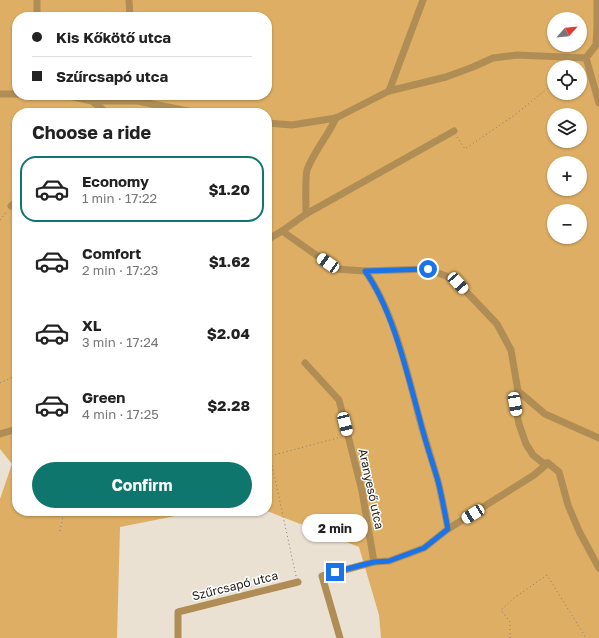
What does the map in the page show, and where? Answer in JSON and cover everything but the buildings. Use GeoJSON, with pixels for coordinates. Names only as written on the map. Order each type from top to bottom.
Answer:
{"type":"FeatureCollection","features":[{"type":"Feature","properties":{"kind":"street"},"geometry":{"type":"LineString","coordinates":[[37,0],[37,12]]}},
{"type":"Feature","properties":{"kind":"street"},"geometry":{"type":"LineString","coordinates":[[129,0],[130,12]]}},
{"type":"Feature","properties":{"kind":"street"},"geometry":{"type":"LineString","coordinates":[[389,91],[423,0]]}},
{"type":"Feature","properties":{"kind":"street"},"geometry":{"type":"LineString","coordinates":[[586,58],[596,45],[597,0]]}},
{"type":"Feature","properties":{"kind":"street"},"geometry":{"type":"LineString","coordinates":[[272,123],[292,125],[336,118],[389,91],[446,77],[493,58],[517,55],[586,58]]}},
{"type":"Feature","properties":{"kind":"street"},"geometry":{"type":"LineString","coordinates":[[586,58],[599,103]]}},
{"type":"Feature","properties":{"kind":"street"},"geometry":{"type":"LineString","coordinates":[[0,94],[12,94]]}},
{"type":"Feature","properties":{"kind":"street"},"geometry":{"type":"LineString","coordinates":[[92,100],[101,108]]}},
{"type":"Feature","properties":{"kind":"street"},"geometry":{"type":"LineString","coordinates":[[145,100],[178,108]]}},
{"type":"Feature","properties":{"kind":"street"},"geometry":{"type":"LineString","coordinates":[[306,214],[307,171],[323,139],[332,127],[336,118]]}},
{"type":"Feature","properties":{"kind":"street"},"geometry":{"type":"LineString","coordinates":[[272,237],[306,214],[454,131]]}},
{"type":"Feature","properties":{"kind":"street"},"geometry":{"type":"LineString","coordinates":[[282,231],[336,269],[365,271],[428,269],[446,276],[458,283],[497,324],[511,350],[518,391],[515,404],[519,424],[526,444],[533,455],[543,463],[548,463],[559,472],[568,506],[579,531],[599,568]]}},
{"type":"Feature","properties":{"kind":"street"},"geometry":{"type":"LineString","coordinates":[[365,271],[375,285],[404,361],[438,483],[448,529]]}},
{"type":"Feature","properties":{"kind":"street","name":"Aranyeső utca"},"geometry":{"type":"LineString","coordinates":[[304,363],[339,400],[362,491],[374,562]]}},
{"type":"Feature","properties":{"kind":"street"},"geometry":{"type":"LineString","coordinates":[[518,391],[545,414],[599,438]]}},
{"type":"Feature","properties":{"kind":"street"},"geometry":{"type":"LineString","coordinates":[[0,434],[12,430]]}},
{"type":"Feature","properties":{"kind":"street"},"geometry":{"type":"LineString","coordinates":[[340,638],[322,576],[374,562],[389,561],[424,548],[448,529],[528,479],[548,463]]}},
{"type":"Feature","properties":{"kind":"street","name":"Szűrcsapó utca"},"geometry":{"type":"LineString","coordinates":[[178,638],[178,612],[298,582]]}},
{"type":"Feature","properties":{"kind":"path"},"geometry":{"type":"LineString","coordinates":[[454,131],[465,149],[516,114],[547,89]]}},
{"type":"Feature","properties":{"kind":"path"},"geometry":{"type":"LineString","coordinates":[[0,220],[11,206]]}},
{"type":"Feature","properties":{"kind":"path"},"geometry":{"type":"LineString","coordinates":[[0,383],[12,377]]}},
{"type":"Feature","properties":{"kind":"path"},"geometry":{"type":"LineString","coordinates":[[272,455],[348,436]]}},
{"type":"Feature","properties":{"kind":"path"},"geometry":{"type":"LineString","coordinates":[[272,465],[298,582]]}},
{"type":"Feature","properties":{"kind":"path"},"geometry":{"type":"LineString","coordinates":[[60,531],[63,516]]}},
{"type":"Feature","properties":{"kind":"path"},"geometry":{"type":"LineString","coordinates":[[510,638],[510,622],[501,610],[514,598],[547,575],[586,638]]}},
{"type":"Feature","properties":{"kind":"shaded area"},"geometry":{"type":"Polygon","coordinates":[[[0,0],[599,0],[599,638],[381,638],[379,615],[359,547],[272,513],[272,108],[12,108],[12,464],[0,449],[0,0]]]}},
{"type":"Feature","properties":{"kind":"shaded area"},"geometry":{"type":"Polygon","coordinates":[[[12,464],[12,516],[175,516],[120,527],[117,638],[0,638],[0,499],[12,464]]]}},
{"type":"Feature","properties":{"kind":"route"},"geometry":{"type":"LineString","coordinates":[[335,572],[374,562],[389,561],[424,548],[448,529],[438,483],[404,361],[375,285],[365,271],[428,269]]}}]}
